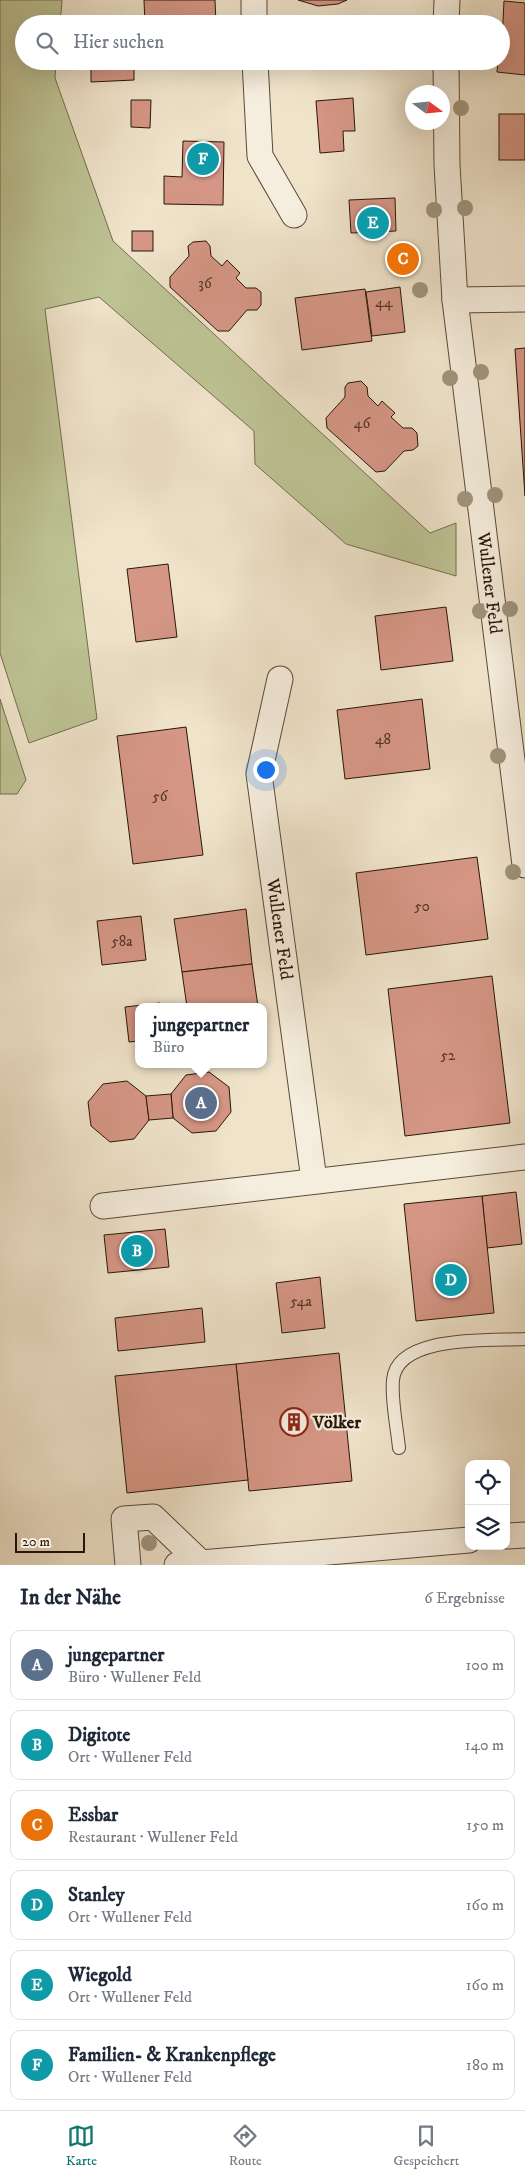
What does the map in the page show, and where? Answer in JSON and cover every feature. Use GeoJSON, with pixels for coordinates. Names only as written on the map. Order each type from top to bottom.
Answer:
{"type":"FeatureCollection","features":[{"type":"Feature","properties":{"kind":"street"},"geometry":{"type":"LineString","coordinates":[[254,0],[254,15]]}},
{"type":"Feature","properties":{"kind":"street"},"geometry":{"type":"LineString","coordinates":[[446,15],[447,0]]}},
{"type":"Feature","properties":{"kind":"street"},"geometry":{"type":"LineString","coordinates":[[255,70],[260,156],[294,215]]}},
{"type":"Feature","properties":{"kind":"street","name":"Wullener Feld"},"geometry":{"type":"LineString","coordinates":[[446,70],[447,165],[455,300],[525,865]]}},
{"type":"Feature","properties":{"kind":"street"},"geometry":{"type":"LineString","coordinates":[[455,300],[525,299]]}},
{"type":"Feature","properties":{"kind":"street","name":"Wullener Feld"},"geometry":{"type":"LineString","coordinates":[[280,680],[260,774],[314,1180]]}},
{"type":"Feature","properties":{"kind":"street"},"geometry":{"type":"LineString","coordinates":[[103,1206],[525,1157]]}},
{"type":"Feature","properties":{"kind":"street"},"geometry":{"type":"LineString","coordinates":[[128,1565],[124,1519],[153,1517],[189,1564],[465,1540]]}},
{"type":"Feature","properties":{"kind":"street"},"geometry":{"type":"LineString","coordinates":[[510,1536],[525,1535]]}},
{"type":"Feature","properties":{"kind":"lane"},"geometry":{"type":"LineString","coordinates":[[399,1448],[393,1379],[400,1361],[414,1351],[437,1344],[525,1339]]}},
{"type":"Feature","properties":{"kind":"green space"},"geometry":{"type":"Polygon","coordinates":[[[0,0],[62,0],[61,15],[15,15],[15,70],[55,70],[55,78],[113,241],[430,533],[456,523],[456,576],[346,544],[255,464],[254,431],[99,297],[45,309],[97,719],[29,743],[0,653],[0,0]]]}},
{"type":"Feature","properties":{"kind":"green space"},"geometry":{"type":"Polygon","coordinates":[[[0,699],[26,780],[17,794],[0,794],[0,699]]]}},
{"type":"Feature","properties":{"kind":"building"},"geometry":{"type":"Polygon","coordinates":[[[144,0],[215,0],[216,15],[145,15],[144,0]]]}},
{"type":"Feature","properties":{"kind":"building"},"geometry":{"type":"Polygon","coordinates":[[[298,0],[347,0],[338,4],[318,6],[298,0]]]}},
{"type":"Feature","properties":{"kind":"building"},"geometry":{"type":"Polygon","coordinates":[[[504,1],[525,3],[525,75],[497,72],[497,70],[510,70],[510,15],[503,15],[504,1]]]}},
{"type":"Feature","properties":{"kind":"building"},"geometry":{"type":"Polygon","coordinates":[[[91,70],[134,70],[134,80],[91,82],[91,70]]]}},
{"type":"Feature","properties":{"kind":"building"},"geometry":{"type":"Polygon","coordinates":[[[353,98],[355,131],[343,131],[344,151],[320,153],[316,101],[353,98]]]}},
{"type":"Feature","properties":{"kind":"building"},"geometry":{"type":"Polygon","coordinates":[[[131,100],[151,100],[150,128],[131,127],[131,100]]]}},
{"type":"Feature","properties":{"kind":"building"},"geometry":{"type":"Polygon","coordinates":[[[499,114],[525,114],[525,160],[499,160],[499,114]]]}},
{"type":"Feature","properties":{"kind":"building"},"geometry":{"type":"Polygon","coordinates":[[[183,141],[224,142],[223,205],[164,204],[164,176],[182,177],[183,141]]]}},
{"type":"Feature","properties":{"kind":"building"},"geometry":{"type":"Polygon","coordinates":[[[395,198],[396,231],[351,233],[349,200],[395,198]]]}},
{"type":"Feature","properties":{"kind":"building"},"geometry":{"type":"Polygon","coordinates":[[[132,231],[153,231],[153,251],[132,251],[132,231]]]}},
{"type":"Feature","properties":{"kind":"building"},"geometry":{"type":"Polygon","coordinates":[[[206,241],[210,246],[211,256],[222,266],[227,260],[240,273],[236,278],[246,288],[256,288],[261,292],[261,305],[257,310],[247,310],[229,331],[218,331],[170,287],[170,277],[189,256],[188,246],[193,242],[206,241]]]}},
{"type":"Feature","properties":{"kind":"building"},"geometry":{"type":"Polygon","coordinates":[[[411,250],[413,267],[396,269],[394,251],[411,250]]]}},
{"type":"Feature","properties":{"kind":"building"},"geometry":{"type":"Polygon","coordinates":[[[400,287],[405,332],[372,336],[366,292],[400,287]]]}},
{"type":"Feature","properties":{"kind":"building"},"geometry":{"type":"Polygon","coordinates":[[[365,289],[372,341],[302,350],[295,298],[365,289]]]}},
{"type":"Feature","properties":{"kind":"building"},"geometry":{"type":"Polygon","coordinates":[[[525,348],[525,496],[515,349],[525,348]]]}},
{"type":"Feature","properties":{"kind":"building"},"geometry":{"type":"Polygon","coordinates":[[[361,381],[367,387],[368,396],[378,406],[382,401],[395,413],[391,417],[403,428],[412,428],[417,433],[418,446],[413,450],[404,451],[385,471],[376,472],[327,428],[326,418],[345,397],[345,387],[348,383],[361,381]]]}},
{"type":"Feature","properties":{"kind":"building"},"geometry":{"type":"Polygon","coordinates":[[[168,564],[177,637],[136,642],[127,569],[168,564]]]}},
{"type":"Feature","properties":{"kind":"building"},"geometry":{"type":"Polygon","coordinates":[[[446,607],[453,661],[381,670],[375,616],[446,607]]]}},
{"type":"Feature","properties":{"kind":"building"},"geometry":{"type":"Polygon","coordinates":[[[422,699],[430,769],[345,779],[337,710],[422,699]]]}},
{"type":"Feature","properties":{"kind":"building"},"geometry":{"type":"Polygon","coordinates":[[[186,727],[203,855],[133,864],[117,736],[186,727]]]}},
{"type":"Feature","properties":{"kind":"building"},"geometry":{"type":"Polygon","coordinates":[[[477,857],[488,939],[366,955],[356,873],[477,857]]]}},
{"type":"Feature","properties":{"kind":"building"},"geometry":{"type":"Polygon","coordinates":[[[246,909],[252,964],[182,972],[174,919],[246,909]]]}},
{"type":"Feature","properties":{"kind":"building"},"geometry":{"type":"Polygon","coordinates":[[[141,916],[146,960],[102,965],[97,921],[141,916]]]}},
{"type":"Feature","properties":{"kind":"building"},"geometry":{"type":"Polygon","coordinates":[[[252,964],[257,1003],[186,1003],[182,972],[252,964]]]}},
{"type":"Feature","properties":{"kind":"building"},"geometry":{"type":"Polygon","coordinates":[[[492,976],[510,1123],[405,1136],[388,989],[492,976]]]}},
{"type":"Feature","properties":{"kind":"building"},"geometry":{"type":"Polygon","coordinates":[[[135,1006],[135,1041],[129,1042],[125,1007],[135,1006]]]}},
{"type":"Feature","properties":{"kind":"building"},"geometry":{"type":"Polygon","coordinates":[[[209,1072],[229,1087],[231,1112],[216,1131],[192,1133],[173,1118],[171,1094],[186,1075],[209,1072]]]}},
{"type":"Feature","properties":{"kind":"building"},"geometry":{"type":"Polygon","coordinates":[[[127,1081],[146,1096],[149,1120],[134,1139],[110,1142],[91,1126],[88,1102],[103,1084],[127,1081]]]}},
{"type":"Feature","properties":{"kind":"building"},"geometry":{"type":"Polygon","coordinates":[[[171,1094],[173,1118],[149,1120],[146,1096],[171,1094]]]}},
{"type":"Feature","properties":{"kind":"building"},"geometry":{"type":"Polygon","coordinates":[[[516,1192],[522,1244],[487,1248],[482,1196],[516,1192]]]}},
{"type":"Feature","properties":{"kind":"building"},"geometry":{"type":"Polygon","coordinates":[[[482,1196],[494,1313],[416,1321],[404,1204],[482,1196]]]}},
{"type":"Feature","properties":{"kind":"building"},"geometry":{"type":"Polygon","coordinates":[[[165,1229],[169,1267],[108,1273],[104,1235],[165,1229]]]}},
{"type":"Feature","properties":{"kind":"building"},"geometry":{"type":"Polygon","coordinates":[[[320,1277],[325,1328],[282,1333],[276,1283],[320,1277]]]}},
{"type":"Feature","properties":{"kind":"building"},"geometry":{"type":"Polygon","coordinates":[[[202,1308],[205,1342],[118,1351],[115,1318],[202,1308]]]}},
{"type":"Feature","properties":{"kind":"building","name":"Völker"},"geometry":{"type":"Polygon","coordinates":[[[339,1353],[352,1481],[249,1491],[236,1364],[339,1353]]]}},
{"type":"Feature","properties":{"kind":"building"},"geometry":{"type":"Polygon","coordinates":[[[236,1364],[248,1480],[127,1493],[115,1376],[236,1364]]]}},
{"type":"Feature","properties":{"kind":"place","name":"Familien- & Krankenpflege"},"geometry":{"type":"Point","coordinates":[203,159]}},
{"type":"Feature","properties":{"kind":"place","name":"Wiegold"},"geometry":{"type":"Point","coordinates":[373,223]}},
{"type":"Feature","properties":{"kind":"place","name":"Essbar"},"geometry":{"type":"Point","coordinates":[403,259]}},
{"type":"Feature","properties":{"kind":"place","name":"jungepartner"},"geometry":{"type":"Point","coordinates":[201,1103]}},
{"type":"Feature","properties":{"kind":"place","name":"Digitote"},"geometry":{"type":"Point","coordinates":[137,1251]}},
{"type":"Feature","properties":{"kind":"place","name":"Stanley"},"geometry":{"type":"Point","coordinates":[451,1280]}},
{"type":"Feature","properties":{"kind":"place","name":"Völker"},"geometry":{"type":"Point","coordinates":[294,1422]}}]}
